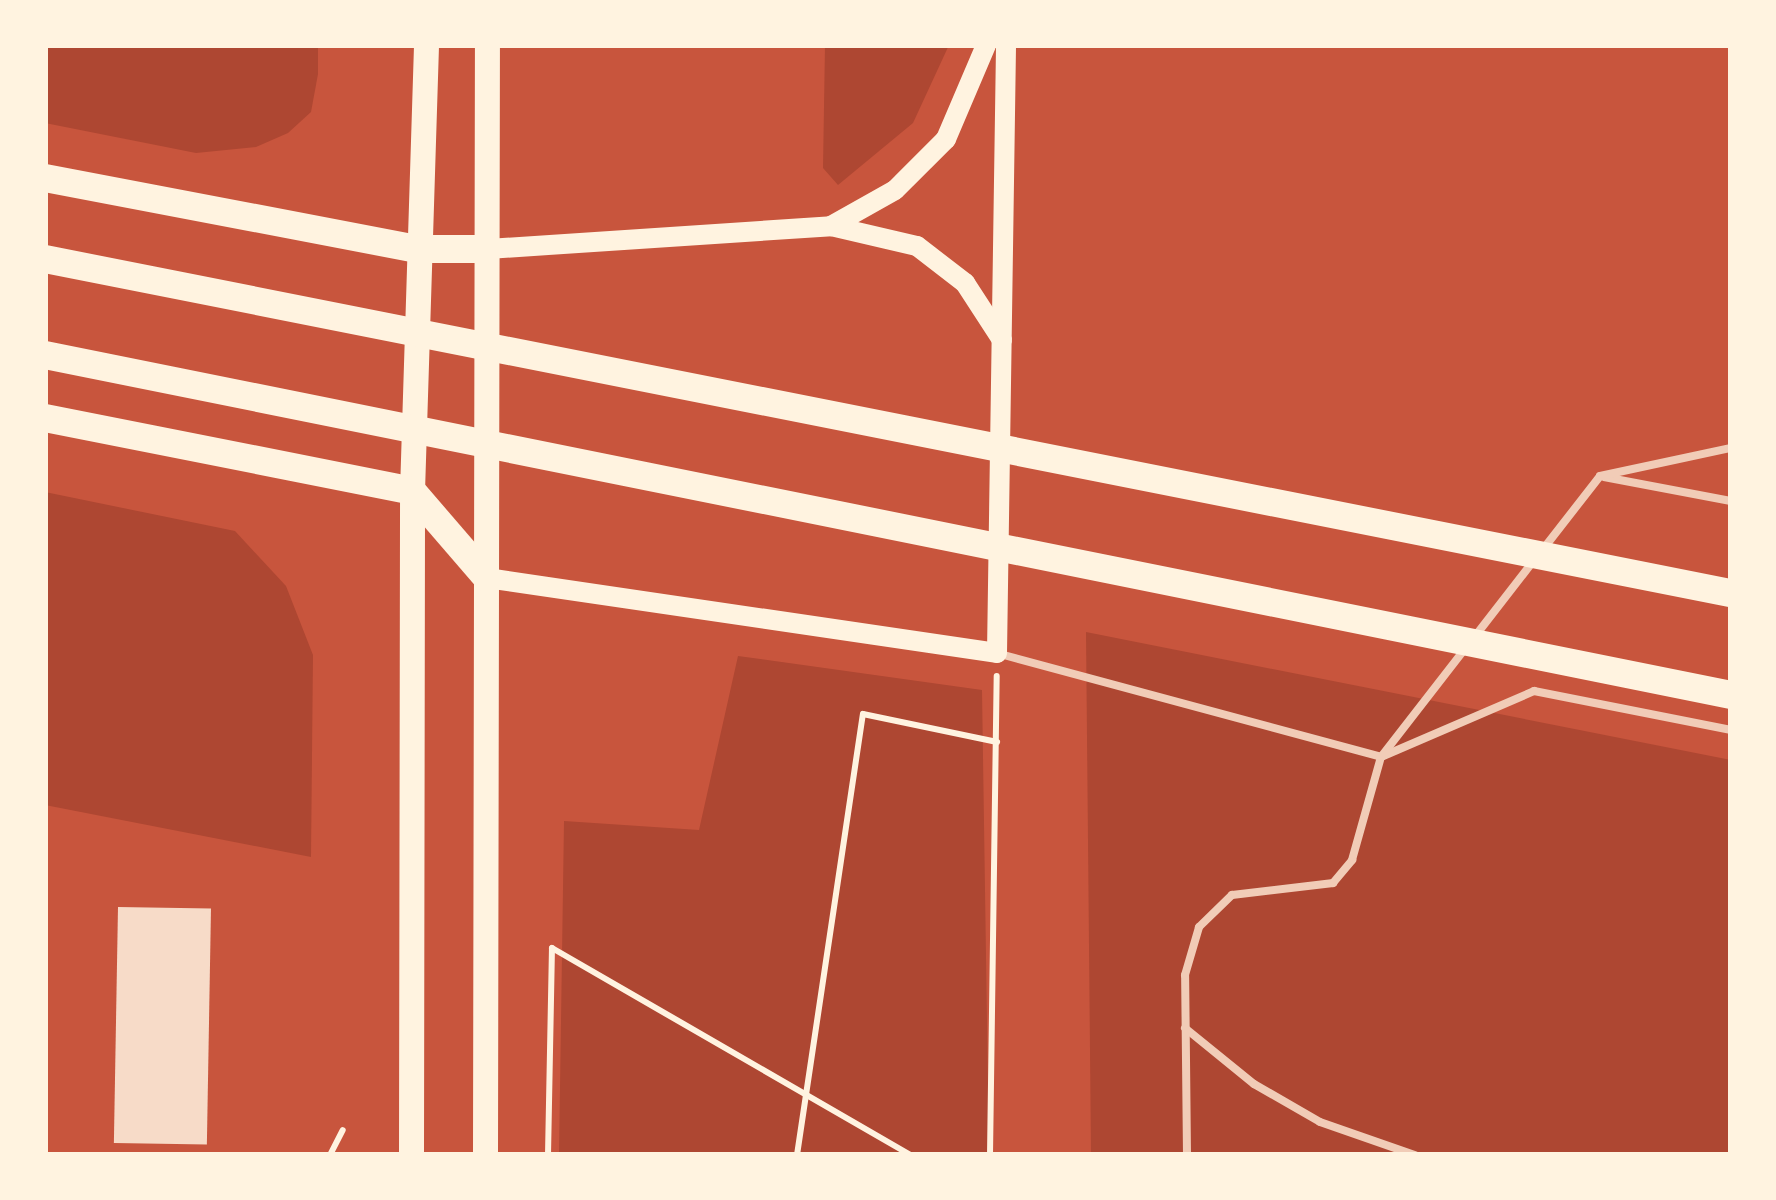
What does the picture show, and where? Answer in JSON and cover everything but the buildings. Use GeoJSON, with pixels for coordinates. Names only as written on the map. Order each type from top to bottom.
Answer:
{"type":"FeatureCollection","features":[{"type":"Feature","properties":{"kind":"highway"},"geometry":{"type":"LineString","coordinates":[[45,178],[418,249],[488,249]]}},
{"type":"Feature","properties":{"kind":"highway"},"geometry":{"type":"LineString","coordinates":[[45,260],[1731,594]]}},
{"type":"Feature","properties":{"kind":"highway"},"geometry":{"type":"LineString","coordinates":[[45,355],[1731,695]]}},
{"type":"Feature","properties":{"kind":"highway"},"geometry":{"type":"LineString","coordinates":[[45,418],[412,491],[487,578]]}},
{"type":"Feature","properties":{"kind":"main road"},"geometry":{"type":"LineString","coordinates":[[411,1155],[412,491],[426,45]]}},
{"type":"Feature","properties":{"kind":"main road"},"geometry":{"type":"LineString","coordinates":[[484,1155],[486,45]]}},
{"type":"Feature","properties":{"kind":"main road"},"geometry":{"type":"LineString","coordinates":[[831,226],[895,190],[946,140],[986,45]]}},
{"type":"Feature","properties":{"kind":"main road"},"geometry":{"type":"LineString","coordinates":[[487,578],[997,653],[1006,45]]}},
{"type":"Feature","properties":{"kind":"main road"},"geometry":{"type":"LineString","coordinates":[[488,249],[831,226],[885,234],[930,254],[965,283],[1003,342]]}},
{"type":"Feature","properties":{"kind":"lane"},"geometry":{"type":"LineString","coordinates":[[1186,1155],[1185,975],[1199,927],[1232,895],[1333,883],[1352,860],[1380,757],[1600,476],[1731,448]]}},
{"type":"Feature","properties":{"kind":"lane"},"geometry":{"type":"LineString","coordinates":[[1600,476],[1731,501]]}},
{"type":"Feature","properties":{"kind":"lane"},"geometry":{"type":"LineString","coordinates":[[997,653],[1380,757],[1534,691],[1731,730]]}},
{"type":"Feature","properties":{"kind":"lane"},"geometry":{"type":"LineString","coordinates":[[1185,1028],[1254,1084],[1320,1122],[1412,1154]]}},
{"type":"Feature","properties":{"kind":"lane"},"geometry":{"type":"LineString","coordinates":[[1396,1155],[1412,1154]]}},
{"type":"Feature","properties":{"kind":"path"},"geometry":{"type":"LineString","coordinates":[[990,1155],[997,653]]}},
{"type":"Feature","properties":{"kind":"path"},"geometry":{"type":"LineString","coordinates":[[798,1155],[862,714],[997,742]]}},
{"type":"Feature","properties":{"kind":"path"},"geometry":{"type":"LineString","coordinates":[[548,1155],[552,948],[910,1155]]}},
{"type":"Feature","properties":{"kind":"path"},"geometry":{"type":"LineString","coordinates":[[330,1155],[343,1130]]}},
{"type":"Feature","properties":{"kind":"shaded area"},"geometry":{"type":"Polygon","coordinates":[[[45,45],[318,45],[318,74],[311,112],[288,133],[256,147],[196,153],[45,123],[45,45]]]}},
{"type":"Feature","properties":{"kind":"shaded area"},"geometry":{"type":"Polygon","coordinates":[[[825,45],[949,45],[913,123],[838,185],[823,168],[825,45]]]}},
{"type":"Feature","properties":{"kind":"shaded area"},"geometry":{"type":"Polygon","coordinates":[[[45,492],[235,531],[286,586],[313,655],[311,857],[45,805],[45,492]]]}},
{"type":"Feature","properties":{"kind":"shaded area"},"geometry":{"type":"Polygon","coordinates":[[[1086,632],[1731,760],[1731,1155],[1091,1155],[1086,632]]]}},
{"type":"Feature","properties":{"kind":"shaded area"},"geometry":{"type":"Polygon","coordinates":[[[738,656],[982,690],[989,1155],[559,1155],[564,821],[699,830],[738,656]]]}}]}
